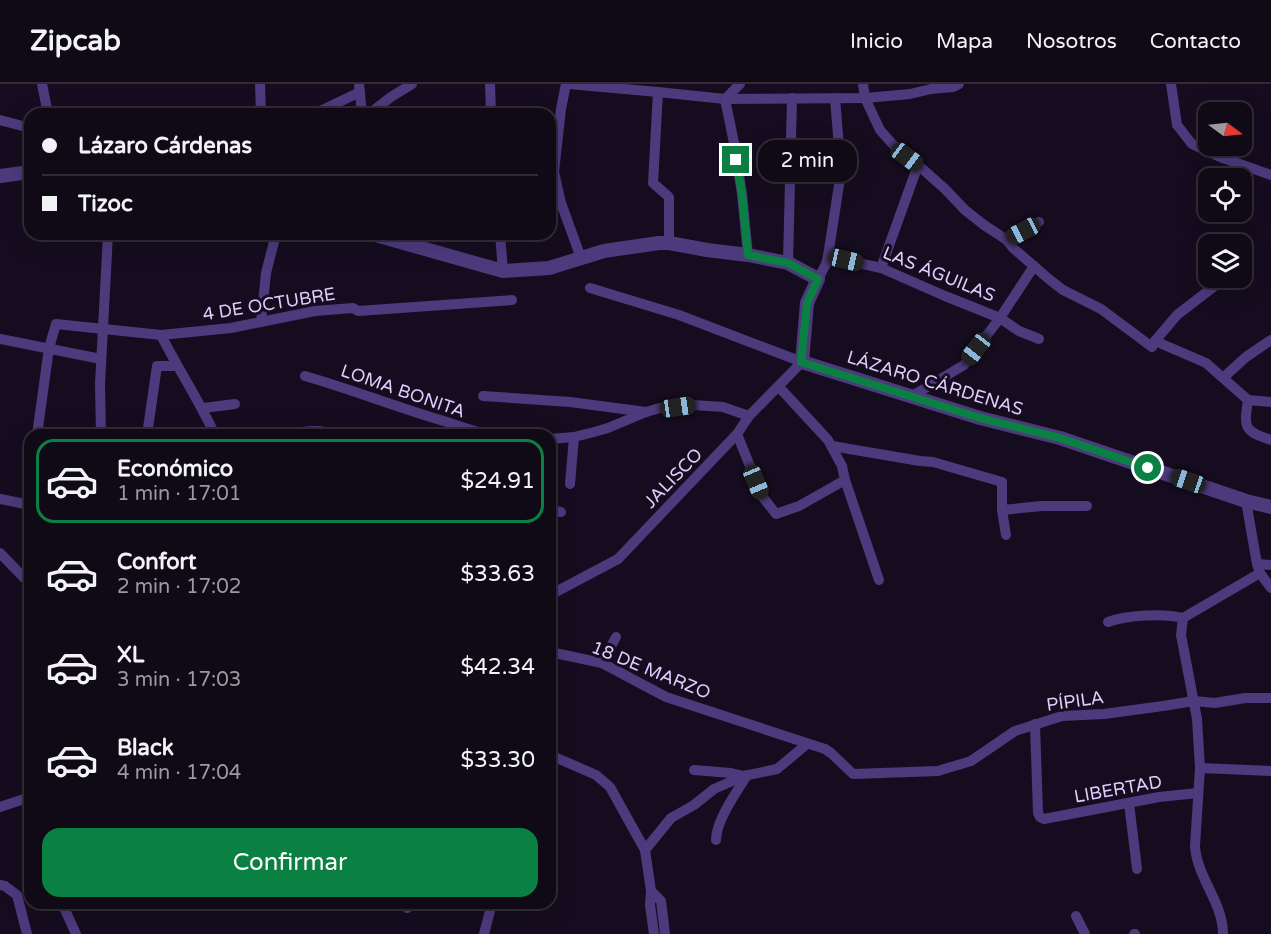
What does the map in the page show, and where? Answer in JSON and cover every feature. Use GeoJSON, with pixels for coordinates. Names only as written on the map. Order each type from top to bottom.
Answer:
{"type":"FeatureCollection","features":[{"type":"Feature","properties":{"kind":"street"},"geometry":{"type":"LineString","coordinates":[[42,84],[47,108]]}},
{"type":"Feature","properties":{"kind":"street"},"geometry":{"type":"LineString","coordinates":[[260,84],[261,108]]}},
{"type":"Feature","properties":{"kind":"street"},"geometry":{"type":"LineString","coordinates":[[377,108],[412,84]]}},
{"type":"Feature","properties":{"kind":"street"},"geometry":{"type":"LineString","coordinates":[[490,84],[491,108]]}},
{"type":"Feature","properties":{"kind":"street"},"geometry":{"type":"LineString","coordinates":[[556,154],[561,109],[568,84],[725,99],[865,98],[910,94],[959,84]]}},
{"type":"Feature","properties":{"kind":"street"},"geometry":{"type":"LineString","coordinates":[[725,99],[740,84]]}},
{"type":"Feature","properties":{"kind":"street"},"geometry":{"type":"LineString","coordinates":[[863,84],[865,98],[880,130],[897,149],[945,189],[965,210],[1007,240],[1013,248],[1063,290],[1101,309],[1152,347],[1177,315],[1212,288]]}},
{"type":"Feature","properties":{"kind":"street"},"geometry":{"type":"LineString","coordinates":[[1172,84],[1177,125],[1192,144],[1220,157],[1271,175]]}},
{"type":"Feature","properties":{"kind":"street"},"geometry":{"type":"LineString","coordinates":[[325,108],[360,88],[362,108]]}},
{"type":"Feature","properties":{"kind":"street"},"geometry":{"type":"LineString","coordinates":[[658,92],[653,183],[669,197],[669,243]]}},
{"type":"Feature","properties":{"kind":"street"},"geometry":{"type":"LineString","coordinates":[[788,263],[792,98]]}},
{"type":"Feature","properties":{"kind":"street"},"geometry":{"type":"LineString","coordinates":[[801,362],[807,303],[826,264],[841,172],[835,98]]}},
{"type":"Feature","properties":{"kind":"street"},"geometry":{"type":"LineString","coordinates":[[725,99],[742,194],[748,255]]}},
{"type":"Feature","properties":{"kind":"street"},"geometry":{"type":"LineString","coordinates":[[0,120],[24,126]]}},
{"type":"Feature","properties":{"kind":"street"},"geometry":{"type":"LineString","coordinates":[[881,268],[918,165]]}},
{"type":"Feature","properties":{"kind":"street"},"geometry":{"type":"LineString","coordinates":[[0,176],[24,173]]}},
{"type":"Feature","properties":{"kind":"street"},"geometry":{"type":"LineString","coordinates":[[556,181],[576,259]]}},
{"type":"Feature","properties":{"kind":"street"},"geometry":{"type":"LineString","coordinates":[[1007,240],[1039,222]]}},
{"type":"Feature","properties":{"kind":"street"},"geometry":{"type":"LineString","coordinates":[[101,429],[102,329],[108,240]]}},
{"type":"Feature","properties":{"kind":"street"},"geometry":{"type":"LineString","coordinates":[[261,322],[266,273],[274,240]]}},
{"type":"Feature","properties":{"kind":"street"},"geometry":{"type":"LineString","coordinates":[[395,240],[503,271],[549,268],[604,251],[669,243],[788,263],[818,279]]}},
{"type":"Feature","properties":{"kind":"street"},"geometry":{"type":"LineString","coordinates":[[500,240],[503,271]]}},
{"type":"Feature","properties":{"kind":"street","name":"LAS ÁGUILAS"},"geometry":{"type":"LineString","coordinates":[[828,256],[881,268],[1000,318]]}},
{"type":"Feature","properties":{"kind":"street","name":"LAS ÁGUILAS"},"geometry":{"type":"LineString","coordinates":[[912,396],[964,364],[1000,318],[1034,266]]}},
{"type":"Feature","properties":{"kind":"street","name":"LÁZARO CÁRDENAS"},"geometry":{"type":"LineString","coordinates":[[590,288],[679,315],[801,362],[980,418],[1060,438],[1245,501],[1271,507]]}},
{"type":"Feature","properties":{"kind":"street","name":"4 DE OCTUBRE"},"geometry":{"type":"LineString","coordinates":[[49,348],[57,324],[161,335],[231,328],[315,311],[353,308],[358,311],[512,300]]}},
{"type":"Feature","properties":{"kind":"street"},"geometry":{"type":"LineString","coordinates":[[1000,318],[1019,331],[1039,339]]}},
{"type":"Feature","properties":{"kind":"street"},"geometry":{"type":"LineString","coordinates":[[161,335],[203,408],[212,429]]}},
{"type":"Feature","properties":{"kind":"street"},"geometry":{"type":"LineString","coordinates":[[0,339],[101,359]]}},
{"type":"Feature","properties":{"kind":"street"},"geometry":{"type":"LineString","coordinates":[[1224,377],[1246,357],[1271,340]]}},
{"type":"Feature","properties":{"kind":"street"},"geometry":{"type":"LineString","coordinates":[[1155,341],[1206,363],[1248,400],[1271,402]]}},
{"type":"Feature","properties":{"kind":"street"},"geometry":{"type":"LineString","coordinates":[[38,429],[49,348]]}},
{"type":"Feature","properties":{"kind":"street","name":"JALISCO"},"geometry":{"type":"LineString","coordinates":[[556,592],[618,559],[737,434],[749,416],[801,362]]}},
{"type":"Feature","properties":{"kind":"street"},"geometry":{"type":"LineString","coordinates":[[148,429],[157,366],[177,366]]}},
{"type":"Feature","properties":{"kind":"street","name":"LOMA BONITA"},"geometry":{"type":"LineString","coordinates":[[305,376],[466,429]]}},
{"type":"Feature","properties":{"kind":"street"},"geometry":{"type":"LineString","coordinates":[[779,387],[832,446],[842,466],[879,580]]}},
{"type":"Feature","properties":{"kind":"street"},"geometry":{"type":"LineString","coordinates":[[483,396],[570,402],[646,412]]}},
{"type":"Feature","properties":{"kind":"street"},"geometry":{"type":"LineString","coordinates":[[1248,400],[1245,422],[1250,431],[1271,440]]}},
{"type":"Feature","properties":{"kind":"street"},"geometry":{"type":"LineString","coordinates":[[203,408],[236,404]]}},
{"type":"Feature","properties":{"kind":"street"},"geometry":{"type":"LineString","coordinates":[[556,438],[574,437],[608,428],[660,408],[723,406],[749,416]]}},
{"type":"Feature","properties":{"kind":"street"},"geometry":{"type":"LineString","coordinates":[[737,434],[762,496],[776,514],[799,506],[845,480]]}},
{"type":"Feature","properties":{"kind":"street"},"geometry":{"type":"LineString","coordinates":[[570,484],[574,437]]}},
{"type":"Feature","properties":{"kind":"street"},"geometry":{"type":"LineString","coordinates":[[832,446],[933,462],[1002,482],[1002,510],[1006,535]]}},
{"type":"Feature","properties":{"kind":"street"},"geometry":{"type":"LineString","coordinates":[[0,499],[24,504]]}},
{"type":"Feature","properties":{"kind":"street"},"geometry":{"type":"LineString","coordinates":[[1245,501],[1258,568],[1271,588]]}},
{"type":"Feature","properties":{"kind":"street"},"geometry":{"type":"LineString","coordinates":[[1002,510],[1042,506],[1087,506]]}},
{"type":"Feature","properties":{"kind":"street"},"geometry":{"type":"LineString","coordinates":[[0,553],[24,578]]}},
{"type":"Feature","properties":{"kind":"street"},"geometry":{"type":"LineString","coordinates":[[1108,622],[1120,618],[1172,615],[1183,618],[1258,568],[1271,565]]}},
{"type":"Feature","properties":{"kind":"street"},"geometry":{"type":"LineString","coordinates":[[1183,618],[1181,635],[1197,719],[1200,768],[1196,859],[1218,905],[1223,922],[1223,934]]}},
{"type":"Feature","properties":{"kind":"street"},"geometry":{"type":"LineString","coordinates":[[602,663],[616,637]]}},
{"type":"Feature","properties":{"kind":"street","name":"18 DE MARZO"},"geometry":{"type":"LineString","coordinates":[[556,653],[602,663],[666,697],[825,749],[854,774],[938,771],[971,760]]}},
{"type":"Feature","properties":{"kind":"street","name":"PÍPILA"},"geometry":{"type":"LineString","coordinates":[[971,760],[1015,731],[1062,716],[1104,714],[1194,701],[1215,703],[1245,698],[1271,698]]}},
{"type":"Feature","properties":{"kind":"street","name":"LIBERTAD"},"geometry":{"type":"LineString","coordinates":[[1035,724],[1038,813],[1044,819],[1129,802],[1198,793]]}},
{"type":"Feature","properties":{"kind":"street"},"geometry":{"type":"LineString","coordinates":[[645,850],[671,818],[694,805],[714,789],[746,776],[777,769],[807,744]]}},
{"type":"Feature","properties":{"kind":"street"},"geometry":{"type":"LineString","coordinates":[[556,758],[596,775],[610,787],[645,850],[654,934]]}},
{"type":"Feature","properties":{"kind":"street"},"geometry":{"type":"LineString","coordinates":[[1200,768],[1271,771]]}},
{"type":"Feature","properties":{"kind":"street"},"geometry":{"type":"LineString","coordinates":[[694,770],[746,776]]}},
{"type":"Feature","properties":{"kind":"street"},"geometry":{"type":"LineString","coordinates":[[716,840],[722,818],[746,776]]}},
{"type":"Feature","properties":{"kind":"street"},"geometry":{"type":"LineString","coordinates":[[0,807],[24,799]]}},
{"type":"Feature","properties":{"kind":"street"},"geometry":{"type":"LineString","coordinates":[[1129,802],[1137,869]]}},
{"type":"Feature","properties":{"kind":"street"},"geometry":{"type":"LineString","coordinates":[[0,885],[17,895],[27,934]]}},
{"type":"Feature","properties":{"kind":"street"},"geometry":{"type":"LineString","coordinates":[[651,891],[661,901],[665,934]]}},
{"type":"Feature","properties":{"kind":"street"},"geometry":{"type":"LineString","coordinates":[[65,909],[76,934]]}},
{"type":"Feature","properties":{"kind":"street"},"geometry":{"type":"LineString","coordinates":[[484,934],[490,909]]}},
{"type":"Feature","properties":{"kind":"street"},"geometry":{"type":"LineString","coordinates":[[1076,916],[1085,934]]}},
{"type":"Feature","properties":{"kind":"route"},"geometry":{"type":"LineString","coordinates":[[736,160],[748,255],[788,263],[818,279],[807,303],[801,362],[980,418],[1060,438],[1148,468]]}}]}
